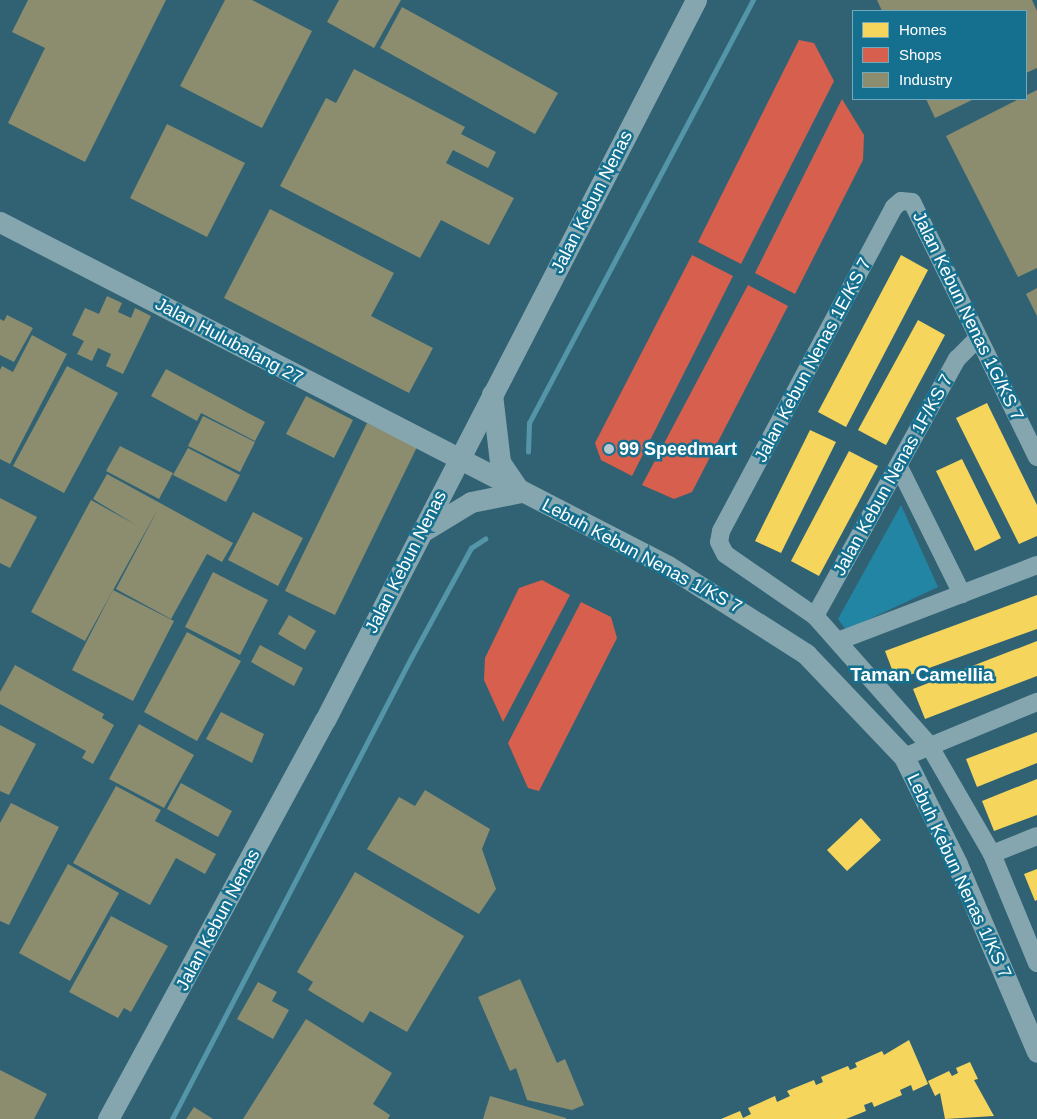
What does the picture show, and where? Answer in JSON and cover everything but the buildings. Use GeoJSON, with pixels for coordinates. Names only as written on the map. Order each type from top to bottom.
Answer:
{"type":"FeatureCollection","features":[{"type":"Feature","properties":{"kind":"street","name":"Jalan Kebun Nenas"},"geometry":{"type":"LineString","coordinates":[[108,1119],[285,796],[696,0]]}},
{"type":"Feature","properties":{"kind":"street","name":"Jalan Kebun Nenas 1E/KS 7"},"geometry":{"type":"LineString","coordinates":[[815,616],[725,554],[719,542],[721,530],[894,207],[902,201],[912,202]]}},
{"type":"Feature","properties":{"kind":"street","name":"Jalan Kebun Nenas 1G/KS 7"},"geometry":{"type":"LineString","coordinates":[[912,202],[977,339],[1037,457]]}},
{"type":"Feature","properties":{"kind":"street","name":"Jalan Hulubalang 27"},"geometry":{"type":"LineString","coordinates":[[0,222],[457,461]]}},
{"type":"Feature","properties":{"kind":"street","name":"Jalan Kebun Nenas 1F/KS 7"},"geometry":{"type":"LineString","coordinates":[[815,616],[958,359],[977,339]]}},
{"type":"Feature","properties":{"kind":"street"},"geometry":{"type":"LineString","coordinates":[[420,535],[438,518],[471,502],[512,488],[500,462],[492,394]]}},
{"type":"Feature","properties":{"kind":"street","name":"Lebuh Kebun Nenas 1/KS 7"},"geometry":{"type":"LineString","coordinates":[[457,461],[668,566],[774,630],[828,674],[904,757],[957,864],[1037,1052]]}},
{"type":"Feature","properties":{"kind":"street"},"geometry":{"type":"LineString","coordinates":[[899,467],[962,594]]}},
{"type":"Feature","properties":{"kind":"street"},"geometry":{"type":"LineString","coordinates":[[838,641],[1037,565]]}},
{"type":"Feature","properties":{"kind":"street"},"geometry":{"type":"LineString","coordinates":[[815,616],[929,745],[992,854],[1037,963]]}},
{"type":"Feature","properties":{"kind":"street"},"geometry":{"type":"LineString","coordinates":[[904,757],[929,745],[1037,702]]}},
{"type":"Feature","properties":{"kind":"street"},"geometry":{"type":"LineString","coordinates":[[992,854],[1037,836]]}},
{"type":"Feature","properties":{"kind":"shaded area"},"geometry":{"type":"Polygon","coordinates":[[[901,505],[938,587],[846,630],[838,619],[901,505]]]}},
{"type":"Feature","properties":{"kind":"waterway"},"geometry":{"type":"LineString","coordinates":[[528,452],[529,423],[753,0]]}},
{"type":"Feature","properties":{"kind":"waterway"},"geometry":{"type":"LineString","coordinates":[[172,1119],[411,658],[471,548],[485,539]]}},
{"type":"Feature","properties":{"kind":"place","name":"99 Speedmart"},"geometry":{"type":"Point","coordinates":[609,449]}},
{"type":"Feature","properties":{"kind":"district","name":"Taman Camellia"},"geometry":{"type":"Point","coordinates":[922,675]}}]}
